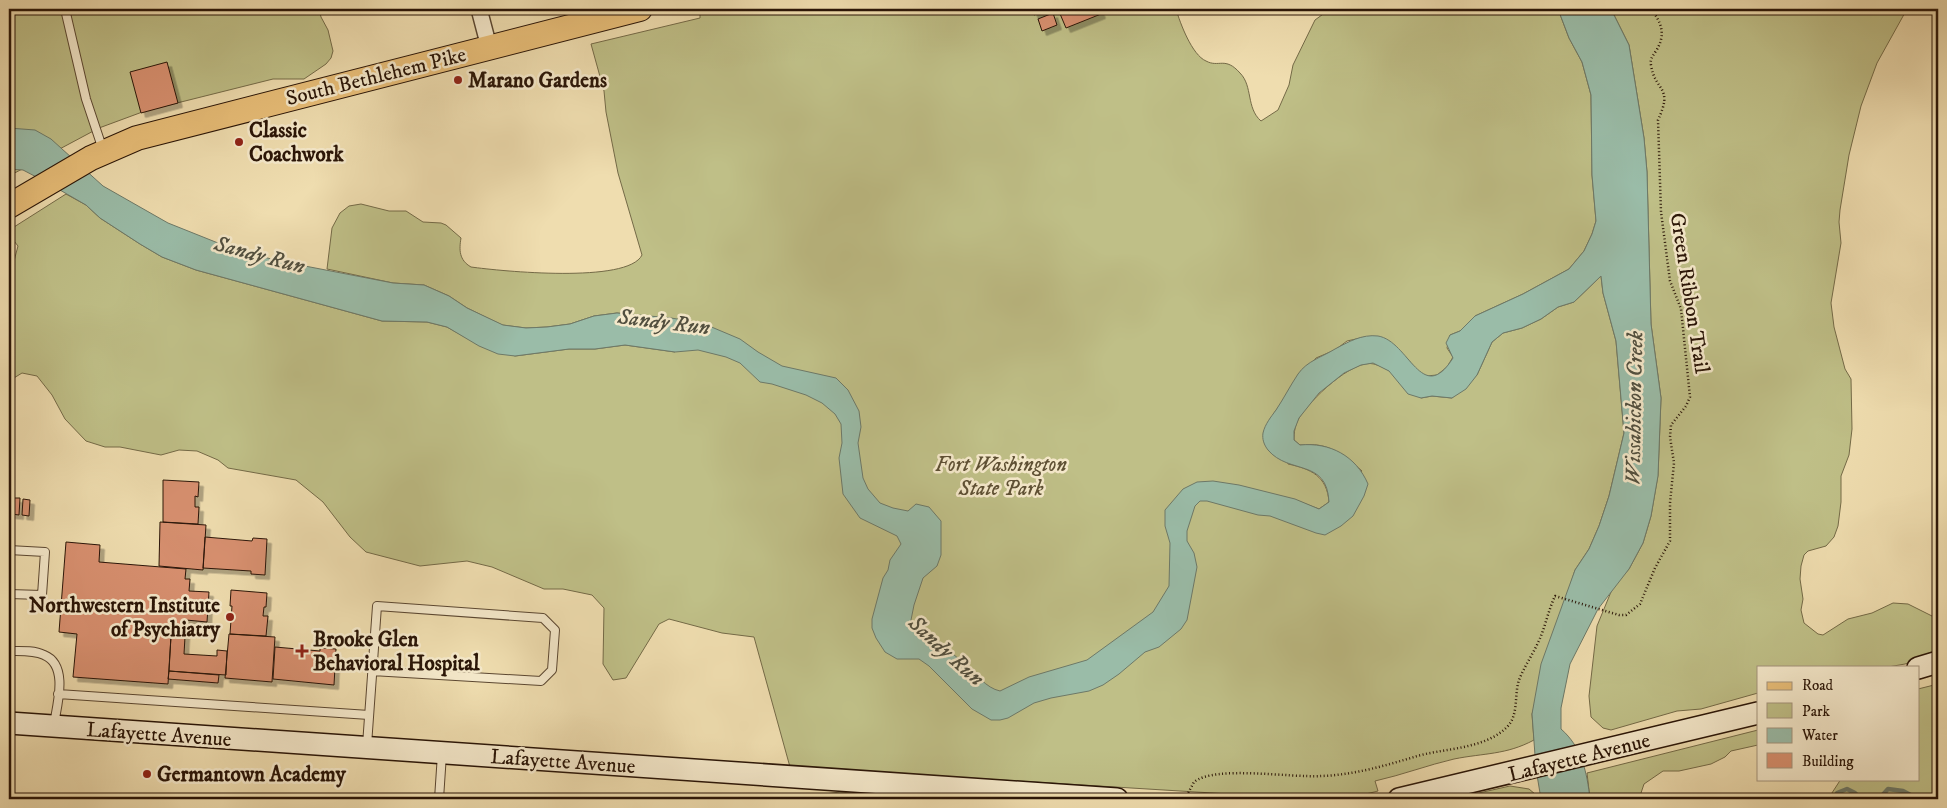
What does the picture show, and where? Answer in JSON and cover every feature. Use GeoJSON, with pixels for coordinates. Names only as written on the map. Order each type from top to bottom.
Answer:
{"type":"FeatureCollection","features":[{"type":"Feature","properties":{"kind":"main road","name":"South Bethlehem Pike"},"geometry":{"type":"LineString","coordinates":[[9,206],[97,155],[137,138],[640,9]]}},
{"type":"Feature","properties":{"kind":"main road"},"geometry":{"type":"LineString","coordinates":[[1920,667],[1938,662]]}},
{"type":"Feature","properties":{"kind":"main road","name":"Lafayette Avenue"},"geometry":{"type":"LineString","coordinates":[[1399,799],[1757,713]]}},
{"type":"Feature","properties":{"kind":"main road","name":"Lafayette Avenue"},"geometry":{"type":"LineString","coordinates":[[9,723],[366,747],[926,789],[1117,799]]}},
{"type":"Feature","properties":{"kind":"street"},"geometry":{"type":"LineString","coordinates":[[479,9],[489,47]]}},
{"type":"Feature","properties":{"kind":"lane"},"geometry":{"type":"LineString","coordinates":[[65,9],[97,155]]}},
{"type":"Feature","properties":{"kind":"lane"},"geometry":{"type":"LineString","coordinates":[[9,550],[45,552],[42,595],[9,594]]}},
{"type":"Feature","properties":{"kind":"lane"},"geometry":{"type":"LineString","coordinates":[[366,747],[377,606],[543,618],[555,630],[552,670],[541,681],[372,671]]}},
{"type":"Feature","properties":{"kind":"lane"},"geometry":{"type":"LineString","coordinates":[[9,651],[45,655],[55,665],[59,675],[53,726]]}},
{"type":"Feature","properties":{"kind":"lane"},"geometry":{"type":"LineString","coordinates":[[58,694],[369,716]]}},
{"type":"Feature","properties":{"kind":"lane"},"geometry":{"type":"LineString","coordinates":[[439,799],[442,753]]}},
{"type":"Feature","properties":{"kind":"path","name":"Green Ribbon Trail"},"geometry":{"type":"LineString","coordinates":[[1185,799],[1194,782],[1211,775],[1321,776],[1357,772],[1376,769],[1426,754],[1454,750],[1486,739],[1507,727],[1512,719],[1520,678],[1541,636],[1555,596],[1618,615],[1626,615],[1640,604],[1655,568],[1670,540],[1670,503],[1674,463],[1670,434],[1671,425],[1686,406],[1690,397],[1681,309],[1670,281],[1661,212],[1658,120],[1664,107],[1664,98],[1662,89],[1654,77],[1651,58],[1662,38],[1662,30],[1661,23],[1651,9]]}},
{"type":"Feature","properties":{"kind":"green space"},"geometry":{"type":"Polygon","coordinates":[[[9,9],[319,9],[328,30],[333,51],[331,58],[326,64],[304,79],[273,79],[145,111],[99,128],[9,176],[9,9]]]}},
{"type":"Feature","properties":{"kind":"green space","name":"Fort Washington State Park"},"geometry":{"type":"Polygon","coordinates":[[[700,9],[1176,9],[1191,46],[1201,58],[1211,63],[1230,65],[1244,78],[1253,110],[1261,121],[1278,110],[1289,85],[1293,65],[1315,20],[1330,9],[1558,9],[1569,38],[1582,62],[1591,95],[1592,175],[1596,221],[1584,251],[1569,269],[1523,294],[1475,316],[1460,331],[1450,335],[1447,348],[1453,357],[1447,367],[1437,375],[1426,376],[1417,371],[1407,358],[1365,337],[1347,341],[1335,350],[1316,358],[1274,413],[1288,464],[1311,471],[1321,480],[1328,493],[1329,502],[1319,509],[1298,501],[1306,529],[1362,471],[1334,450],[1319,445],[1300,445],[1294,440],[1299,418],[1332,382],[1355,368],[1365,364],[1374,364],[1387,369],[1421,398],[1432,396],[1452,398],[1477,375],[1492,342],[1503,333],[1522,328],[1541,319],[1558,307],[1574,302],[1601,276],[1603,293],[1616,341],[1624,433],[1609,496],[1589,549],[1575,570],[1532,714],[1534,740],[1504,751],[1454,759],[1375,781],[1378,791],[1346,799],[1310,799],[790,767],[754,637],[722,633],[669,619],[659,624],[626,678],[613,680],[603,664],[604,608],[592,595],[563,589],[544,589],[492,567],[467,561],[420,566],[366,552],[350,537],[323,502],[296,480],[228,468],[218,460],[197,451],[179,450],[161,455],[120,447],[105,447],[86,441],[65,419],[52,395],[37,376],[22,373],[9,381],[9,266],[14,261],[18,246],[10,236],[14,227],[66,194],[86,205],[100,218],[162,257],[196,270],[382,321],[427,322],[447,327],[463,336],[515,356],[569,349],[595,349],[625,345],[675,352],[636,315],[617,313],[594,316],[570,324],[547,327],[526,328],[502,325],[467,308],[449,296],[424,285],[393,283],[327,269],[332,228],[340,213],[349,206],[361,204],[389,211],[406,211],[423,222],[446,225],[461,238],[462,258],[471,267],[534,273],[589,273],[613,270],[632,264],[642,255],[618,173],[606,112],[604,91],[591,44],[700,18],[700,9]]]}},
{"type":"Feature","properties":{"kind":"green space"},"geometry":{"type":"Polygon","coordinates":[[[1611,9],[1907,9],[1877,63],[1861,106],[1849,155],[1840,210],[1841,243],[1831,303],[1834,327],[1845,369],[1851,379],[1852,429],[1849,455],[1841,476],[1841,502],[1838,526],[1834,537],[1826,546],[1808,551],[1804,555],[1800,579],[1803,599],[1801,610],[1804,623],[1818,634],[1823,635],[1848,619],[1872,613],[1893,603],[1908,604],[1938,619],[1938,654],[1894,666],[1757,666],[1757,693],[1701,709],[1677,711],[1611,730],[1603,728],[1591,717],[1589,696],[1597,626],[1613,587],[1629,569],[1643,543],[1651,516],[1658,475],[1661,398],[1651,324],[1647,172],[1644,138],[1629,45],[1611,9]]]}},
{"type":"Feature","properties":{"kind":"green space"},"geometry":{"type":"Polygon","coordinates":[[[1938,684],[1938,799],[1828,799],[1840,780],[1920,780],[1920,688],[1938,684]]]}},
{"type":"Feature","properties":{"kind":"green space"},"geometry":{"type":"Polygon","coordinates":[[[1757,730],[1757,745],[1731,751],[1725,757],[1711,764],[1679,771],[1663,771],[1644,784],[1641,793],[1642,799],[1590,799],[1587,773],[1757,730]]]}},
{"type":"Feature","properties":{"kind":"green space"},"geometry":{"type":"Polygon","coordinates":[[[1510,786],[1529,789],[1541,799],[1452,799],[1510,786]]]}},
{"type":"Feature","properties":{"kind":"green space"},"geometry":{"type":"Polygon","coordinates":[[[840,792],[918,799],[818,799],[825,794],[840,792]]]}},
{"type":"Feature","properties":{"kind":"water"},"geometry":{"type":"Polygon","coordinates":[[[1558,9],[1611,9],[1629,45],[1644,138],[1647,172],[1651,324],[1661,398],[1658,476],[1651,516],[1643,543],[1629,569],[1598,609],[1570,664],[1561,708],[1561,729],[1579,752],[1585,770],[1590,799],[1541,799],[1536,769],[1532,714],[1541,664],[1575,570],[1589,549],[1599,526],[1609,496],[1624,433],[1616,341],[1603,293],[1601,276],[1574,302],[1558,307],[1541,319],[1522,328],[1503,333],[1492,342],[1477,375],[1466,389],[1452,398],[1432,396],[1421,398],[1408,394],[1389,371],[1373,363],[1361,365],[1344,373],[1319,393],[1299,418],[1294,431],[1294,440],[1300,445],[1322,446],[1332,449],[1341,453],[1357,466],[1368,484],[1353,516],[1341,526],[1325,535],[1270,516],[1258,515],[1207,501],[1200,501],[1195,506],[1187,531],[1187,541],[1194,553],[1197,567],[1187,620],[1181,629],[1159,647],[1145,652],[1103,685],[1089,691],[1034,703],[1008,718],[991,720],[972,709],[929,666],[919,659],[897,659],[885,652],[876,638],[872,628],[872,619],[883,578],[888,570],[890,560],[901,544],[897,536],[860,518],[843,494],[839,458],[842,443],[841,424],[835,414],[822,403],[806,395],[760,382],[740,363],[726,357],[698,350],[675,352],[625,345],[595,349],[569,349],[515,356],[498,354],[479,346],[447,327],[427,322],[382,321],[196,270],[162,257],[100,218],[86,205],[46,182],[23,170],[9,169],[9,128],[35,130],[51,139],[103,186],[168,223],[233,249],[279,261],[393,283],[424,285],[503,325],[526,328],[547,327],[570,324],[594,316],[617,313],[702,323],[740,339],[782,366],[836,378],[848,390],[859,411],[861,427],[858,443],[863,478],[868,489],[880,503],[893,508],[908,511],[916,504],[929,507],[941,521],[941,555],[937,566],[923,578],[910,625],[933,636],[986,684],[1000,691],[1029,677],[1087,660],[1153,612],[1169,586],[1170,543],[1165,526],[1165,510],[1183,489],[1197,482],[1213,481],[1239,485],[1295,499],[1319,509],[1329,502],[1327,488],[1322,479],[1306,469],[1277,458],[1268,450],[1263,440],[1263,433],[1267,424],[1298,374],[1306,366],[1350,341],[1366,336],[1378,336],[1389,340],[1424,374],[1433,376],[1442,371],[1453,358],[1446,343],[1450,335],[1460,331],[1475,316],[1523,294],[1569,269],[1584,251],[1596,221],[1592,175],[1591,95],[1582,62],[1569,38],[1558,9]]]}},
{"type":"Feature","properties":{"kind":"building"},"geometry":{"type":"Polygon","coordinates":[[[1032,9],[1050,9],[1034,15],[1032,9]]]}},
{"type":"Feature","properties":{"kind":"building"},"geometry":{"type":"Polygon","coordinates":[[[1058,9],[1099,9],[1101,14],[1066,28],[1058,9]]]}},
{"type":"Feature","properties":{"kind":"building"},"geometry":{"type":"Polygon","coordinates":[[[1053,13],[1057,25],[1042,31],[1038,19],[1053,13]]]}},
{"type":"Feature","properties":{"kind":"building"},"geometry":{"type":"Polygon","coordinates":[[[167,62],[178,103],[141,113],[130,72],[167,62]]]}},
{"type":"Feature","properties":{"kind":"building"},"geometry":{"type":"Polygon","coordinates":[[[163,480],[199,482],[198,497],[195,496],[195,507],[199,507],[198,524],[163,522],[163,480]]]}},
{"type":"Feature","properties":{"kind":"building"},"geometry":{"type":"Polygon","coordinates":[[[13,498],[20,498],[19,515],[11,514],[13,498]]]}},
{"type":"Feature","properties":{"kind":"building"},"geometry":{"type":"Polygon","coordinates":[[[23,499],[30,500],[29,516],[22,515],[23,499]]]}},
{"type":"Feature","properties":{"kind":"building"},"geometry":{"type":"Polygon","coordinates":[[[160,522],[206,525],[203,570],[159,566],[160,522]]]}},
{"type":"Feature","properties":{"kind":"building"},"geometry":{"type":"Polygon","coordinates":[[[205,537],[252,541],[253,538],[267,539],[265,575],[251,574],[251,571],[203,568],[205,537]]]}},
{"type":"Feature","properties":{"kind":"building"},"geometry":{"type":"Polygon","coordinates":[[[66,542],[100,545],[99,562],[186,569],[185,579],[190,579],[189,591],[209,592],[207,622],[186,620],[184,654],[217,656],[217,650],[227,651],[226,675],[169,671],[171,636],[168,684],[73,677],[77,634],[59,632],[66,542]]]}},
{"type":"Feature","properties":{"kind":"building","name":"Brooke Glen Behavioral Hospital"},"geometry":{"type":"Polygon","coordinates":[[[231,590],[267,593],[263,616],[268,616],[266,636],[230,634],[231,590]]]}},
{"type":"Feature","properties":{"kind":"building","name":"Brooke Glen Behavioral Hospital"},"geometry":{"type":"Polygon","coordinates":[[[229,634],[275,637],[272,682],[225,678],[229,634]]]}},
{"type":"Feature","properties":{"kind":"building","name":"Brooke Glen Behavioral Hospital"},"geometry":{"type":"Polygon","coordinates":[[[275,647],[320,651],[320,648],[336,649],[334,685],[273,679],[275,647]]]}},
{"type":"Feature","properties":{"kind":"building"},"geometry":{"type":"Polygon","coordinates":[[[169,671],[219,675],[218,683],[168,679],[169,671]]]}},
{"type":"Feature","properties":{"kind":"waterway"},"geometry":{"type":"LineString","coordinates":[[1836,799],[1837,793],[1847,789],[1861,799]]}},
{"type":"Feature","properties":{"kind":"waterway"},"geometry":{"type":"LineString","coordinates":[[1879,799],[1888,789],[1903,791],[1918,799]]}},
{"type":"Feature","properties":{"kind":"waterway"},"geometry":{"type":"LineString","coordinates":[[1934,799],[1938,797]]}},
{"type":"Feature","properties":{"kind":"place","name":"Marano Gardens"},"geometry":{"type":"Point","coordinates":[458,80]}},
{"type":"Feature","properties":{"kind":"place","name":"Classic Coachwork"},"geometry":{"type":"Point","coordinates":[239,142]}},
{"type":"Feature","properties":{"kind":"place","name":"Northwestern Institute of Psychiatry"},"geometry":{"type":"Point","coordinates":[230,617]}},
{"type":"Feature","properties":{"kind":"place","name":"Brooke Glen Behavioral Hospital"},"geometry":{"type":"Point","coordinates":[302,651]}},
{"type":"Feature","properties":{"kind":"place","name":"Germantown Academy"},"geometry":{"type":"Point","coordinates":[147,774]}},
{"type":"Feature","properties":{"kind":"water label","name":"Sandy Run"},"geometry":{"type":"Point","coordinates":[260,254]}},
{"type":"Feature","properties":{"kind":"water label","name":"Sandy Run"},"geometry":{"type":"Point","coordinates":[664,321]}},
{"type":"Feature","properties":{"kind":"water label","name":"Wissahickon Creek"},"geometry":{"type":"Point","coordinates":[1633,408]}},
{"type":"Feature","properties":{"kind":"water label","name":"Sandy Run"},"geometry":{"type":"Point","coordinates":[947,650]}}]}
